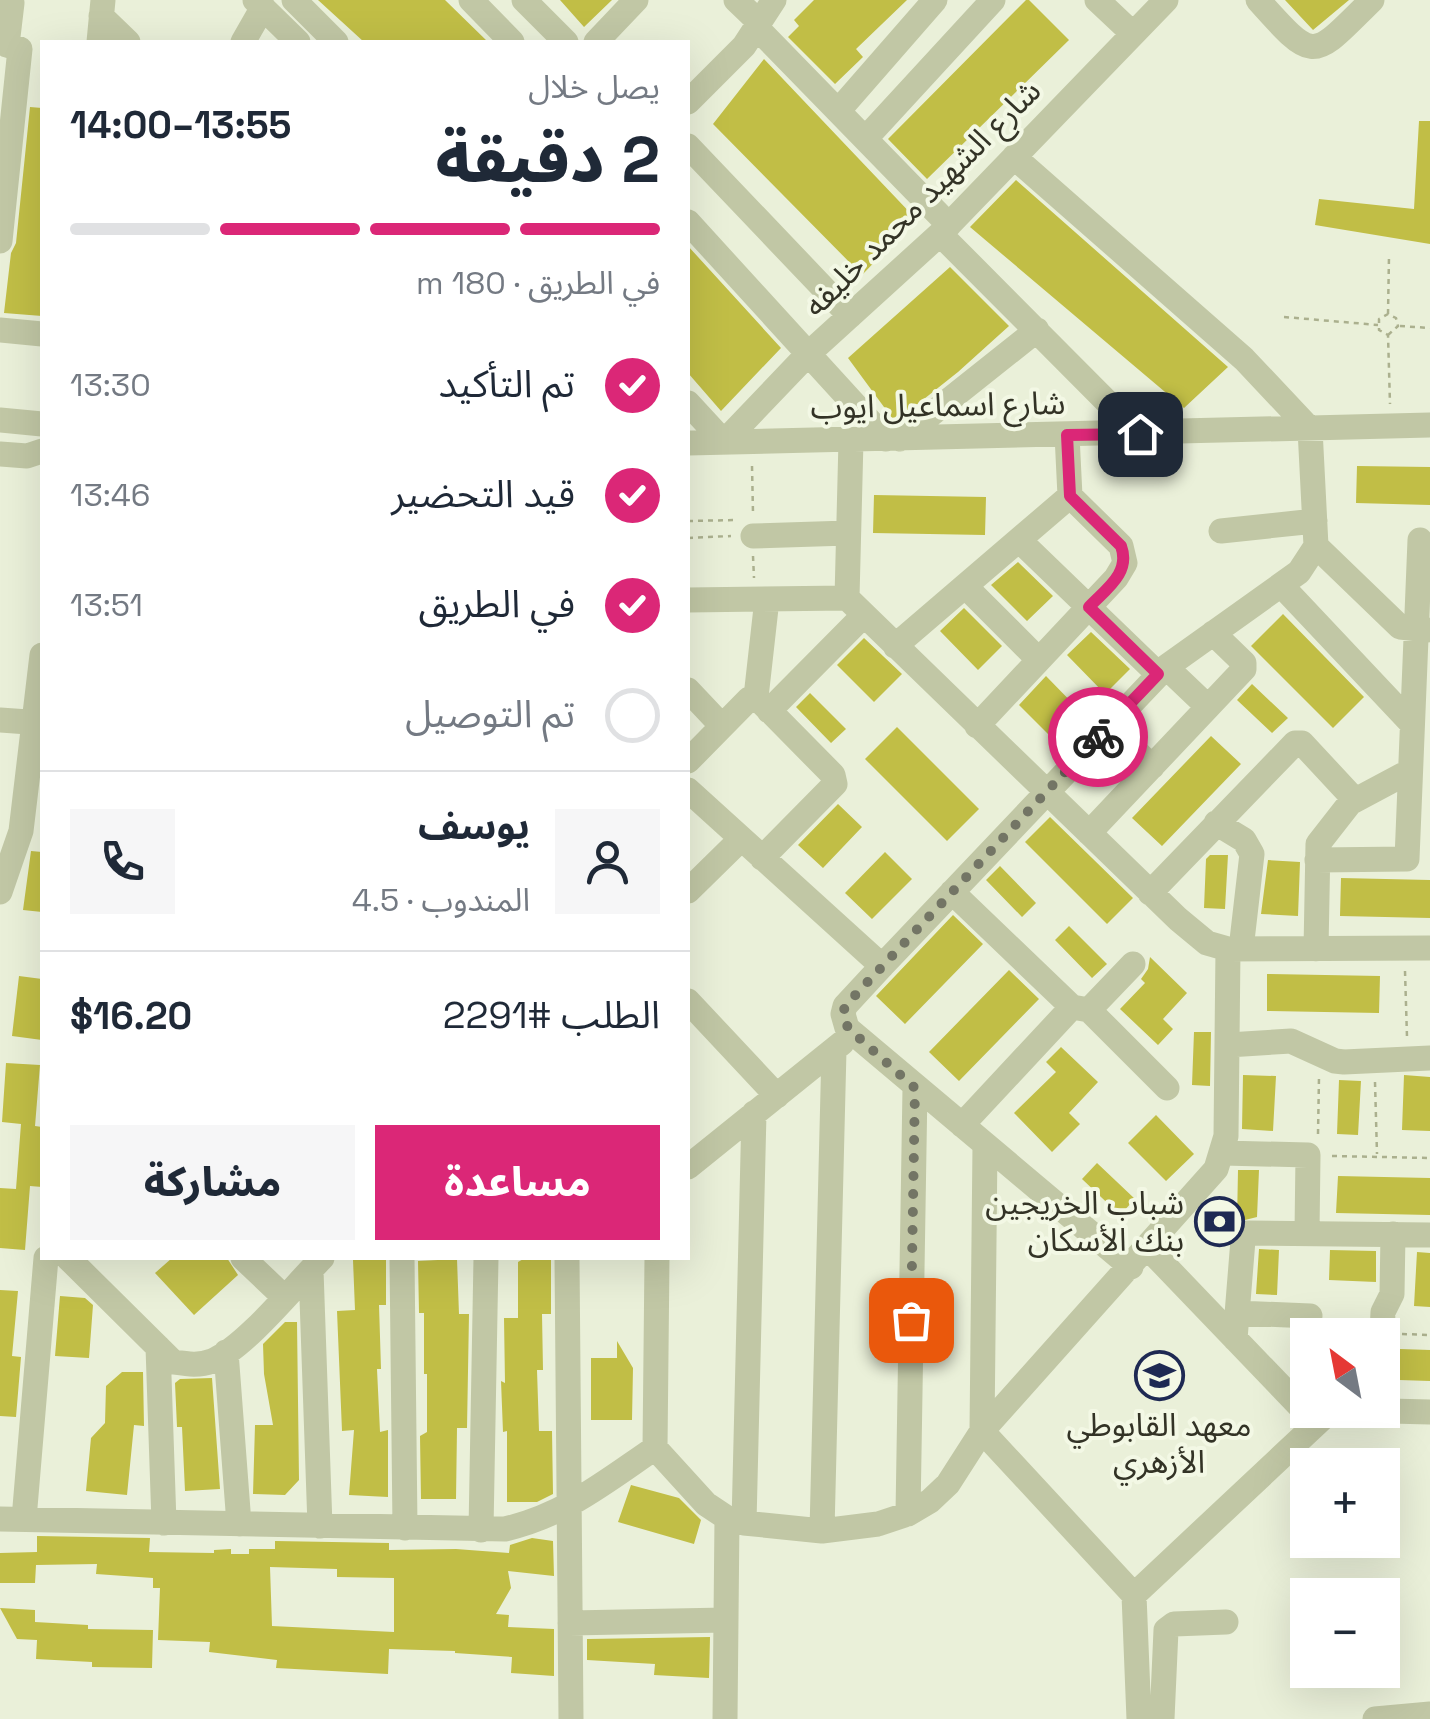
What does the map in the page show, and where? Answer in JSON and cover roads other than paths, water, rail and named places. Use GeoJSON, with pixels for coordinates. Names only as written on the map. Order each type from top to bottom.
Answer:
{"type":"FeatureCollection","features":[{"type":"Feature","properties":{"kind":"street"},"geometry":{"type":"LineString","coordinates":[[294,0],[334,40]]}},
{"type":"Feature","properties":{"kind":"street"},"geometry":{"type":"LineString","coordinates":[[470,0],[510,40]]}},
{"type":"Feature","properties":{"kind":"street"},"geometry":{"type":"LineString","coordinates":[[524,0],[564,40]]}},
{"type":"Feature","properties":{"kind":"street"},"geometry":{"type":"LineString","coordinates":[[598,40],[636,0]]}},
{"type":"Feature","properties":{"kind":"street"},"geometry":{"type":"LineString","coordinates":[[736,0],[866,138],[1036,330],[1140,434]]}},
{"type":"Feature","properties":{"kind":"street"},"geometry":{"type":"LineString","coordinates":[[690,100],[759,25],[774,0]]}},
{"type":"Feature","properties":{"kind":"street"},"geometry":{"type":"LineString","coordinates":[[839,110],[936,0]]}},
{"type":"Feature","properties":{"kind":"street"},"geometry":{"type":"LineString","coordinates":[[866,138],[992,0]]}},
{"type":"Feature","properties":{"kind":"street"},"geometry":{"type":"LineString","coordinates":[[1098,0],[1131,32]]}},
{"type":"Feature","properties":{"kind":"street","name":"شارع الشهيد محمد خليفه"},"geometry":{"type":"LineString","coordinates":[[724,442],[808,354],[945,229],[1166,0]]}},
{"type":"Feature","properties":{"kind":"street"},"geometry":{"type":"LineString","coordinates":[[1258,0],[1299,44],[1315,48],[1330,42],[1372,0]]}},
{"type":"Feature","properties":{"kind":"street"},"geometry":{"type":"LineString","coordinates":[[0,241],[8,87],[20,49],[7,45],[12,2]]}},
{"type":"Feature","properties":{"kind":"street"},"geometry":{"type":"LineString","coordinates":[[244,40],[259,4],[296,40]]}},
{"type":"Feature","properties":{"kind":"street"},"geometry":{"type":"LineString","coordinates":[[99,40],[102,8]]}},
{"type":"Feature","properties":{"kind":"street"},"geometry":{"type":"LineString","coordinates":[[102,8],[126,40]]}},
{"type":"Feature","properties":{"kind":"street"},"geometry":{"type":"LineString","coordinates":[[8,87],[40,90]]}},
{"type":"Feature","properties":{"kind":"street"},"geometry":{"type":"LineString","coordinates":[[690,148],[850,316]]}},
{"type":"Feature","properties":{"kind":"street"},"geometry":{"type":"LineString","coordinates":[[822,1530],[845,1006],[1162,670],[1305,567],[1316,534],[1310,429],[1244,358],[1014,157]]}},
{"type":"Feature","properties":{"kind":"street"},"geometry":{"type":"LineString","coordinates":[[690,224],[808,354],[893,439],[1036,330]]}},
{"type":"Feature","properties":{"kind":"street"},"geometry":{"type":"LineString","coordinates":[[0,330],[40,334]]}},
{"type":"Feature","properties":{"kind":"street"},"geometry":{"type":"LineString","coordinates":[[690,405],[724,442]]}},
{"type":"Feature","properties":{"kind":"street"},"geometry":{"type":"LineString","coordinates":[[0,420],[40,424]]}},
{"type":"Feature","properties":{"kind":"street","name":"شارع اسماعيل ايوب"},"geometry":{"type":"LineString","coordinates":[[690,444],[1430,425]]}},
{"type":"Feature","properties":{"kind":"street"},"geometry":{"type":"LineString","coordinates":[[976,726],[1122,572],[1121,546],[1070,496],[1067,435]]}},
{"type":"Feature","properties":{"kind":"street"},"geometry":{"type":"LineString","coordinates":[[850,440],[848,532],[856,607],[1197,937],[1235,949],[1430,948]]}},
{"type":"Feature","properties":{"kind":"street"},"geometry":{"type":"LineString","coordinates":[[0,454],[27,456],[40,452]]}},
{"type":"Feature","properties":{"kind":"street"},"geometry":{"type":"LineString","coordinates":[[895,646],[1070,496]]}},
{"type":"Feature","properties":{"kind":"street"},"geometry":{"type":"LineString","coordinates":[[1221,530],[1316,534],[1400,628],[1423,630]]}},
{"type":"Feature","properties":{"kind":"street"},"geometry":{"type":"LineString","coordinates":[[753,536],[848,532]]}},
{"type":"Feature","properties":{"kind":"street"},"geometry":{"type":"LineString","coordinates":[[1018,540],[1089,607],[1208,708]]}},
{"type":"Feature","properties":{"kind":"street"},"geometry":{"type":"LineString","coordinates":[[1318,860],[1407,859],[1412,724],[1423,630],[1420,540]]}},
{"type":"Feature","properties":{"kind":"street"},"geometry":{"type":"LineString","coordinates":[[1281,585],[1412,724]]}},
{"type":"Feature","properties":{"kind":"street"},"geometry":{"type":"LineString","coordinates":[[964,586],[1039,660]]}},
{"type":"Feature","properties":{"kind":"street"},"geometry":{"type":"LineString","coordinates":[[690,600],[767,599],[856,607]]}},
{"type":"Feature","properties":{"kind":"street"},"geometry":{"type":"LineString","coordinates":[[762,704],[767,599]]}},
{"type":"Feature","properties":{"kind":"street"},"geometry":{"type":"LineString","coordinates":[[762,704],[856,607]]}},
{"type":"Feature","properties":{"kind":"street"},"geometry":{"type":"LineString","coordinates":[[1088,834],[1244,666],[1213,633]]}},
{"type":"Feature","properties":{"kind":"street"},"geometry":{"type":"LineString","coordinates":[[690,692],[722,726]]}},
{"type":"Feature","properties":{"kind":"street"},"geometry":{"type":"LineString","coordinates":[[690,759],[748,699],[762,704],[835,779],[762,858]]}},
{"type":"Feature","properties":{"kind":"street"},"geometry":{"type":"LineString","coordinates":[[0,720],[40,723],[21,831],[0,892]]}},
{"type":"Feature","properties":{"kind":"street"},"geometry":{"type":"LineString","coordinates":[[1110,724],[1152,766]]}},
{"type":"Feature","properties":{"kind":"street"},"geometry":{"type":"LineString","coordinates":[[1150,893],[1294,743],[1302,744],[1355,800]]}},
{"type":"Feature","properties":{"kind":"street"},"geometry":{"type":"LineString","coordinates":[[1316,948],[1318,844],[1344,808],[1410,770]]}},
{"type":"Feature","properties":{"kind":"street"},"geometry":{"type":"LineString","coordinates":[[690,792],[882,966]]}},
{"type":"Feature","properties":{"kind":"street"},"geometry":{"type":"LineString","coordinates":[[23,812],[40,828]]}},
{"type":"Feature","properties":{"kind":"street"},"geometry":{"type":"LineString","coordinates":[[657,1260],[654,1448],[706,1504],[735,1520],[822,1530],[878,1524],[930,1501],[948,1484],[982,1432],[1206,1184],[1223,1153],[1235,949],[1252,854],[1244,840],[1216,823]]}},
{"type":"Feature","properties":{"kind":"street"},"geometry":{"type":"LineString","coordinates":[[690,888],[742,839]]}},
{"type":"Feature","properties":{"kind":"street"},"geometry":{"type":"LineString","coordinates":[[952,892],[1167,1088]]}},
{"type":"Feature","properties":{"kind":"street"},"geometry":{"type":"LineString","coordinates":[[962,1124],[1080,1009],[1133,964]]}},
{"type":"Feature","properties":{"kind":"street"},"geometry":{"type":"LineString","coordinates":[[690,1002],[776,1096]]}},
{"type":"Feature","properties":{"kind":"street"},"geometry":{"type":"LineString","coordinates":[[1228,1045],[1291,1041],[1334,1061],[1419,1058]]}},
{"type":"Feature","properties":{"kind":"street"},"geometry":{"type":"LineString","coordinates":[[844,1042],[915,1088],[985,1144],[1236,1326],[1290,1392]]}},
{"type":"Feature","properties":{"kind":"street"},"geometry":{"type":"LineString","coordinates":[[690,1165],[844,1042]]}},
{"type":"Feature","properties":{"kind":"street"},"geometry":{"type":"LineString","coordinates":[[908,1514],[915,1088]]}},
{"type":"Feature","properties":{"kind":"street"},"geometry":{"type":"LineString","coordinates":[[725,1719],[726,1620],[735,1520],[754,1114]]}},
{"type":"Feature","properties":{"kind":"street"},"geometry":{"type":"LineString","coordinates":[[985,1144],[982,1432],[1134,1595],[1139,1719]]}},
{"type":"Feature","properties":{"kind":"street"},"geometry":{"type":"LineString","coordinates":[[1223,1153],[1313,1155],[1308,1232]]}},
{"type":"Feature","properties":{"kind":"street"},"geometry":{"type":"LineString","coordinates":[[1236,1326],[1245,1237],[1252,1232],[1430,1235]]}},
{"type":"Feature","properties":{"kind":"street"},"geometry":{"type":"LineString","coordinates":[[1383,1318],[1392,1294],[1393,1234]]}},
{"type":"Feature","properties":{"kind":"street"},"geometry":{"type":"LineString","coordinates":[[46,1260],[12,1519],[481,1530],[527,1524],[570,1507],[654,1448]]}},
{"type":"Feature","properties":{"kind":"street"},"geometry":{"type":"LineString","coordinates":[[70,1260],[173,1362],[195,1365],[226,1352],[316,1264]]}},
{"type":"Feature","properties":{"kind":"street"},"geometry":{"type":"LineString","coordinates":[[245,1260],[284,1297]]}},
{"type":"Feature","properties":{"kind":"street"},"geometry":{"type":"LineString","coordinates":[[402,1260],[405,1528]]}},
{"type":"Feature","properties":{"kind":"street"},"geometry":{"type":"LineString","coordinates":[[481,1530],[486,1260]]}},
{"type":"Feature","properties":{"kind":"street"},"geometry":{"type":"LineString","coordinates":[[567,1260],[571,1719]]}},
{"type":"Feature","properties":{"kind":"street"},"geometry":{"type":"LineString","coordinates":[[316,1264],[320,1526]]}},
{"type":"Feature","properties":{"kind":"street"},"geometry":{"type":"LineString","coordinates":[[1236,1326],[1310,1316]]}},
{"type":"Feature","properties":{"kind":"street"},"geometry":{"type":"LineString","coordinates":[[158,1347],[164,1522]]}},
{"type":"Feature","properties":{"kind":"street"},"geometry":{"type":"LineString","coordinates":[[226,1352],[239,1524]]}},
{"type":"Feature","properties":{"kind":"street"},"geometry":{"type":"LineString","coordinates":[[1400,1411],[1430,1412]]}},
{"type":"Feature","properties":{"kind":"street"},"geometry":{"type":"LineString","coordinates":[[1134,1595],[1309,1428]]}},
{"type":"Feature","properties":{"kind":"street"},"geometry":{"type":"LineString","coordinates":[[570,1624],[726,1620]]}},
{"type":"Feature","properties":{"kind":"street"},"geometry":{"type":"LineString","coordinates":[[1162,1719],[1166,1630],[1174,1624],[1226,1622]]}},
{"type":"Feature","properties":{"kind":"street"},"geometry":{"type":"LineString","coordinates":[[1375,1719],[1430,1714]]}},
{"type":"Feature","properties":{"kind":"place","name":"شباب الخريجين بنك الأسكان"},"geometry":{"type":"Point","coordinates":[1219,1221]}},
{"type":"Feature","properties":{"kind":"place","name":"معهد القابوطي الأزهري"},"geometry":{"type":"Point","coordinates":[1159,1375]}}]}
